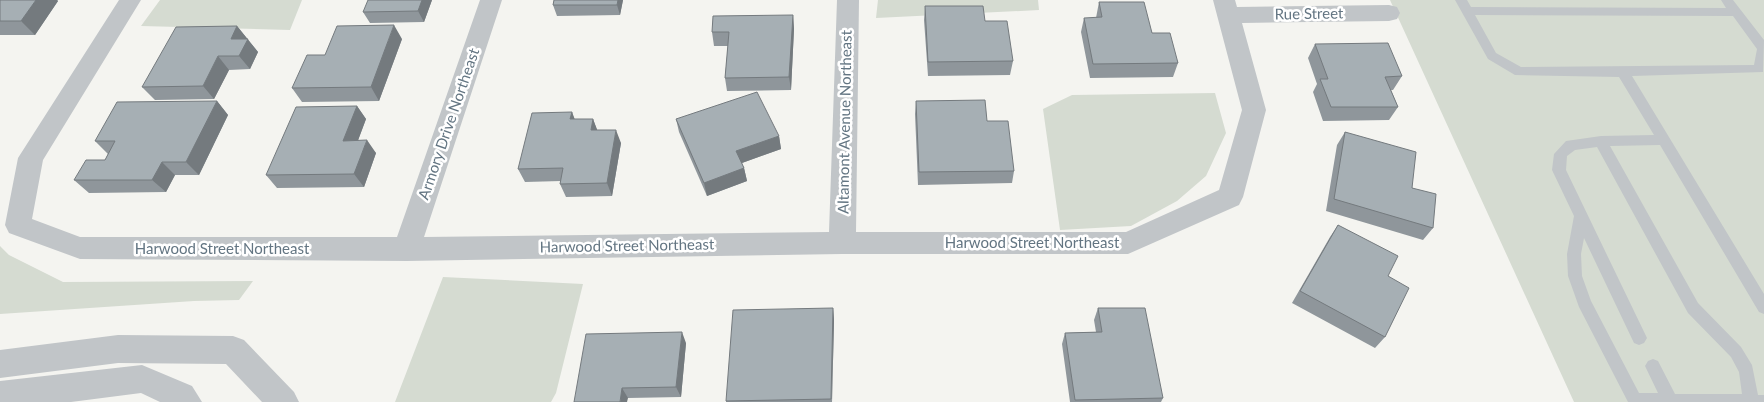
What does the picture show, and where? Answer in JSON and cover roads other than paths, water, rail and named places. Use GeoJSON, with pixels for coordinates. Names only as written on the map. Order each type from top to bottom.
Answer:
{"type":"FeatureCollection","features":[{"type":"Feature","properties":{"kind":"street","name":"Harwood Street Northeast"},"geometry":{"type":"LineString","coordinates":[[130,0],[31,158],[18,225],[80,248],[407,249],[842,243],[1128,243],[1230,197],[1254,110],[1226,8]]}},
{"type":"Feature","properties":{"kind":"street","name":"Armory Drive Northeast"},"geometry":{"type":"LineString","coordinates":[[407,249],[491,0]]}},
{"type":"Feature","properties":{"kind":"street","name":"Altamont Avenue Northeast"},"geometry":{"type":"LineString","coordinates":[[842,243],[848,0]]}},
{"type":"Feature","properties":{"kind":"street","name":"Rue Street"},"geometry":{"type":"LineString","coordinates":[[1226,8],[1389,13]]}},
{"type":"Feature","properties":{"kind":"street"},"geometry":{"type":"LineString","coordinates":[[0,364],[118,349],[233,350],[284,402]]}},
{"type":"Feature","properties":{"kind":"street"},"geometry":{"type":"LineString","coordinates":[[0,396],[142,379],[181,396],[186,402]]}},
{"type":"Feature","properties":{"kind":"lane"},"geometry":{"type":"LineString","coordinates":[[1464,5],[1492,56],[1519,72],[1759,69],[1763,48],[1727,0]]}},
{"type":"Feature","properties":{"kind":"lane"},"geometry":{"type":"LineString","coordinates":[[1464,5],[1736,12]]}},
{"type":"Feature","properties":{"kind":"lane"},"geometry":{"type":"LineString","coordinates":[[1624,72],[1764,307]]}},
{"type":"Feature","properties":{"kind":"lane"},"geometry":{"type":"LineString","coordinates":[[1639,338],[1558,170],[1560,154],[1571,145],[1602,141],[1664,140]]}},
{"type":"Feature","properties":{"kind":"lane"},"geometry":{"type":"LineString","coordinates":[[1602,141],[1693,308],[1736,352],[1747,370],[1752,402]]}},
{"type":"Feature","properties":{"kind":"lane"},"geometry":{"type":"LineString","coordinates":[[1581,216],[1574,254],[1576,276],[1584,302],[1635,400],[1764,402]]}},
{"type":"Feature","properties":{"kind":"lane"},"geometry":{"type":"LineString","coordinates":[[1653,366],[1670,401]]}}]}
